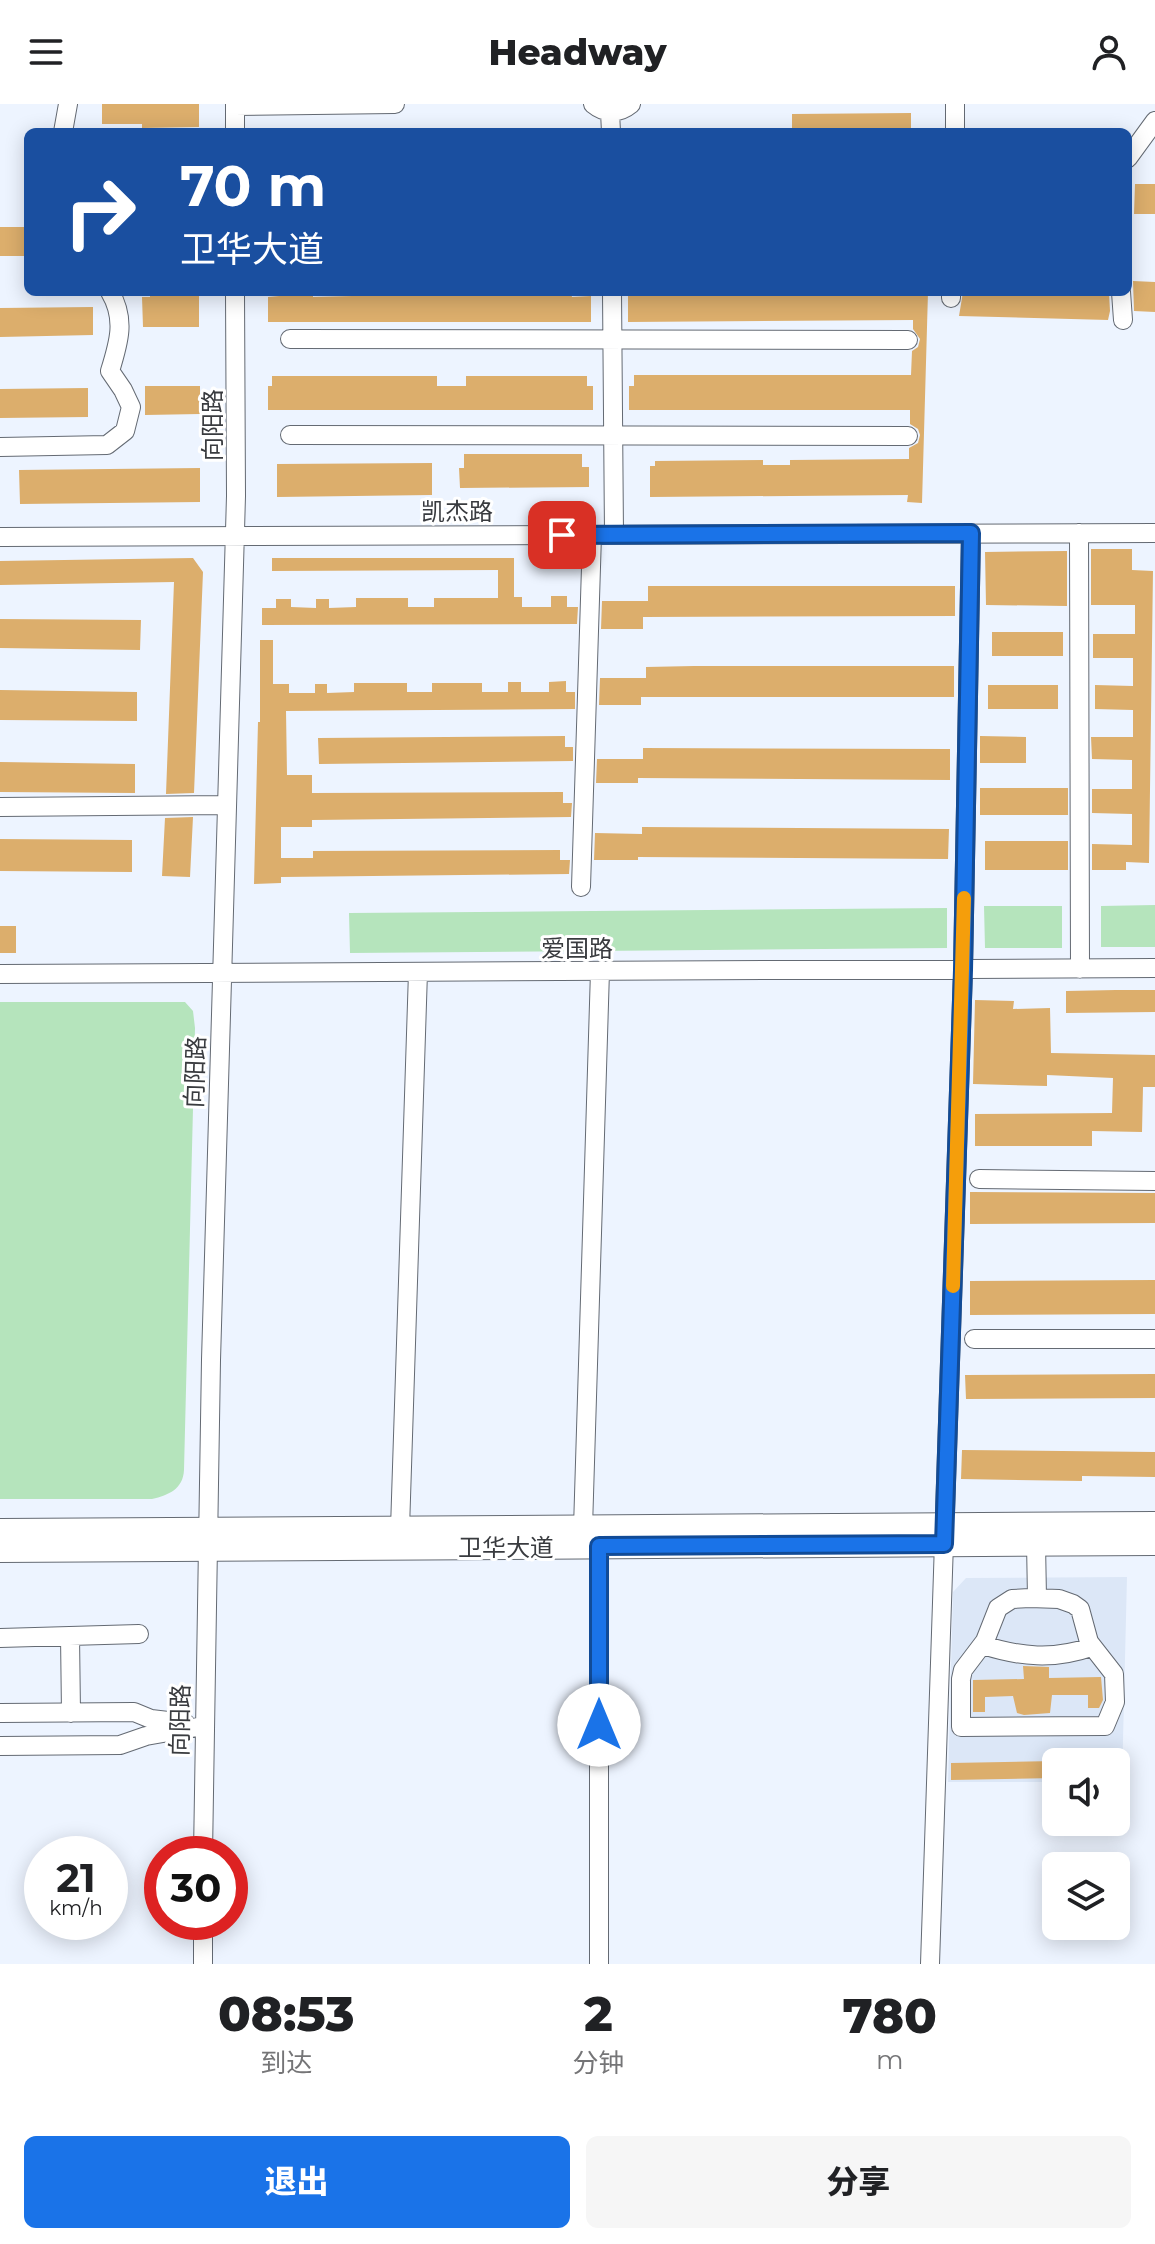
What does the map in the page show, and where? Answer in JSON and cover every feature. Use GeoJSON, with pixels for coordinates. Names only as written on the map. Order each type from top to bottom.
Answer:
{"type":"FeatureCollection","features":[{"type":"Feature","properties":{"kind":"main road","name":"卫华大道"},"geometry":{"type":"LineString","coordinates":[[0,1531],[207,1539],[944,1535],[1155,1524]]}},
{"type":"Feature","properties":{"kind":"main road","name":"卫华大道"},"geometry":{"type":"LineString","coordinates":[[0,1550],[400,1529],[591,1537]]}},
{"type":"Feature","properties":{"kind":"main road","name":"卫华大道"},"geometry":{"type":"LineString","coordinates":[[944,1535],[1036,1543],[1155,1543]]}},
{"type":"Feature","properties":{"kind":"street"},"geometry":{"type":"LineString","coordinates":[[64,128],[68,104]]}},
{"type":"Feature","properties":{"kind":"street"},"geometry":{"type":"LineString","coordinates":[[235,128],[235,105],[395,104]]}},
{"type":"Feature","properties":{"kind":"street"},"geometry":{"type":"LineString","coordinates":[[593,104],[610,112],[631,104]]}},
{"type":"Feature","properties":{"kind":"street"},"geometry":{"type":"LineString","coordinates":[[955,104],[955,128]]}},
{"type":"Feature","properties":{"kind":"street"},"geometry":{"type":"LineString","coordinates":[[610,112],[611,128]]}},
{"type":"Feature","properties":{"kind":"street"},"geometry":{"type":"LineString","coordinates":[[1140,150],[1155,121]]}},
{"type":"Feature","properties":{"kind":"street"},"geometry":{"type":"LineString","coordinates":[[0,447],[107,445],[125,431],[131,407],[110,371],[121,323],[112,296]]}},
{"type":"Feature","properties":{"kind":"street","name":"向阳路"},"geometry":{"type":"LineString","coordinates":[[203,1836],[207,1539],[235,536],[235,296]]}},
{"type":"Feature","properties":{"kind":"street"},"geometry":{"type":"LineString","coordinates":[[612,296],[614,535]]}},
{"type":"Feature","properties":{"kind":"street"},"geometry":{"type":"LineString","coordinates":[[1121,296],[1123,320]]}},
{"type":"Feature","properties":{"kind":"street"},"geometry":{"type":"LineString","coordinates":[[290,339],[908,340]]}},
{"type":"Feature","properties":{"kind":"street"},"geometry":{"type":"LineString","coordinates":[[290,435],[908,436]]}},
{"type":"Feature","properties":{"kind":"street"},"geometry":{"type":"LineString","coordinates":[[930,1964],[963,970],[971,533]]}},
{"type":"Feature","properties":{"kind":"street"},"geometry":{"type":"LineString","coordinates":[[1079,533],[1080,969]]}},
{"type":"Feature","properties":{"kind":"street","name":"凯杰路"},"geometry":{"type":"LineString","coordinates":[[0,537],[1155,533]]}},
{"type":"Feature","properties":{"kind":"street"},"geometry":{"type":"LineString","coordinates":[[581,887],[592,535]]}},
{"type":"Feature","properties":{"kind":"street"},"geometry":{"type":"LineString","coordinates":[[0,807],[226,805]]}},
{"type":"Feature","properties":{"kind":"street","name":"爱国路"},"geometry":{"type":"LineString","coordinates":[[0,974],[1155,968]]}},
{"type":"Feature","properties":{"kind":"street"},"geometry":{"type":"LineString","coordinates":[[599,1964],[591,1537],[600,971]]}},
{"type":"Feature","properties":{"kind":"street"},"geometry":{"type":"LineString","coordinates":[[400,1529],[418,972]]}},
{"type":"Feature","properties":{"kind":"street"},"geometry":{"type":"LineString","coordinates":[[979,1179],[1155,1181]]}},
{"type":"Feature","properties":{"kind":"street"},"geometry":{"type":"LineString","coordinates":[[974,1339],[1155,1339]]}},
{"type":"Feature","properties":{"kind":"street"},"geometry":{"type":"LineString","coordinates":[[1036,1543],[1037,1598]]}},
{"type":"Feature","properties":{"kind":"street"},"geometry":{"type":"LineString","coordinates":[[1037,1598],[1059,1599],[1080,1609],[1091,1647],[1114,1674],[1115,1702],[1105,1726],[961,1727],[961,1679],[967,1663],[983,1645],[998,1608],[1012,1599],[1037,1598]]}},
{"type":"Feature","properties":{"kind":"street"},"geometry":{"type":"LineString","coordinates":[[0,1638],[139,1634]]}},
{"type":"Feature","properties":{"kind":"street"},"geometry":{"type":"LineString","coordinates":[[70,1636],[71,1713]]}},
{"type":"Feature","properties":{"kind":"street"},"geometry":{"type":"LineString","coordinates":[[983,1645],[1010,1653],[1040,1656],[1060,1655],[1091,1647]]}},
{"type":"Feature","properties":{"kind":"street"},"geometry":{"type":"LineString","coordinates":[[0,1713],[134,1712],[151,1719],[203,1726]]}},
{"type":"Feature","properties":{"kind":"street"},"geometry":{"type":"LineString","coordinates":[[0,1746],[120,1745],[146,1736],[203,1726]]}},
{"type":"Feature","properties":{"kind":"street"},"geometry":{"type":"LineString","coordinates":[[203,1940],[203,1964]]}},
{"type":"Feature","properties":{"kind":"shaded area"},"geometry":{"type":"Polygon","coordinates":[[[1127,1577],[1123,1748],[1042,1748],[1042,1782],[948,1782],[953,1592],[966,1578],[1127,1577]]]}},
{"type":"Feature","properties":{"kind":"green space"},"geometry":{"type":"Polygon","coordinates":[[[1155,905],[1155,947],[1101,947],[1101,906],[1155,905]]]}},
{"type":"Feature","properties":{"kind":"green space"},"geometry":{"type":"Polygon","coordinates":[[[984,906],[1062,906],[1062,948],[985,948],[984,906]]]}},
{"type":"Feature","properties":{"kind":"green space"},"geometry":{"type":"Polygon","coordinates":[[[947,908],[947,948],[350,953],[349,913],[947,908]]]}},
{"type":"Feature","properties":{"kind":"green space"},"geometry":{"type":"Polygon","coordinates":[[[0,1002],[185,1002],[193,1011],[184,1470],[178,1486],[152,1499],[0,1499],[0,1002]]]}},
{"type":"Feature","properties":{"kind":"building"},"geometry":{"type":"Polygon","coordinates":[[[102,104],[199,104],[199,127],[142,128],[142,124],[102,124],[102,104]]]}},
{"type":"Feature","properties":{"kind":"building"},"geometry":{"type":"Polygon","coordinates":[[[911,113],[911,128],[792,128],[792,114],[911,113]]]}},
{"type":"Feature","properties":{"kind":"building"},"geometry":{"type":"Polygon","coordinates":[[[1135,184],[1155,184],[1155,214],[1134,214],[1135,184]]]}},
{"type":"Feature","properties":{"kind":"building"},"geometry":{"type":"Polygon","coordinates":[[[0,227],[24,227],[24,256],[0,256],[0,227]]]}},
{"type":"Feature","properties":{"kind":"building"},"geometry":{"type":"Polygon","coordinates":[[[1133,281],[1155,282],[1155,312],[1134,311],[1133,281]]]}},
{"type":"Feature","properties":{"kind":"building"},"geometry":{"type":"Polygon","coordinates":[[[199,296],[199,327],[143,327],[142,297],[199,296]]]}},
{"type":"Feature","properties":{"kind":"building"},"geometry":{"type":"Polygon","coordinates":[[[591,296],[591,322],[268,322],[268,297],[591,296]]]}},
{"type":"Feature","properties":{"kind":"building"},"geometry":{"type":"Polygon","coordinates":[[[628,296],[928,296],[922,503],[907,502],[908,495],[650,497],[650,466],[655,466],[655,461],[763,460],[763,465],[790,465],[790,460],[909,459],[909,448],[918,443],[920,435],[918,429],[910,424],[910,410],[629,410],[629,386],[634,386],[634,375],[911,375],[912,351],[918,347],[920,339],[913,329],[913,320],[628,322],[628,296]]]}},
{"type":"Feature","properties":{"kind":"building"},"geometry":{"type":"Polygon","coordinates":[[[962,296],[1109,296],[1108,320],[959,316],[962,296]]]}},
{"type":"Feature","properties":{"kind":"building"},"geometry":{"type":"Polygon","coordinates":[[[93,307],[93,335],[0,337],[0,308],[93,307]]]}},
{"type":"Feature","properties":{"kind":"building"},"geometry":{"type":"Polygon","coordinates":[[[272,376],[437,376],[437,386],[466,386],[466,376],[587,376],[587,386],[593,386],[593,410],[268,410],[268,386],[272,386],[272,376]]]}},
{"type":"Feature","properties":{"kind":"building"},"geometry":{"type":"Polygon","coordinates":[[[145,386],[200,386],[200,414],[145,415],[145,386]]]}},
{"type":"Feature","properties":{"kind":"building"},"geometry":{"type":"Polygon","coordinates":[[[88,388],[88,417],[0,418],[0,389],[88,388]]]}},
{"type":"Feature","properties":{"kind":"building"},"geometry":{"type":"Polygon","coordinates":[[[464,454],[582,454],[582,467],[589,467],[589,487],[460,488],[459,468],[464,468],[464,454]]]}},
{"type":"Feature","properties":{"kind":"building"},"geometry":{"type":"Polygon","coordinates":[[[432,463],[432,495],[277,497],[277,464],[432,463]]]}},
{"type":"Feature","properties":{"kind":"building"},"geometry":{"type":"Polygon","coordinates":[[[200,468],[200,502],[20,504],[19,470],[200,468]]]}},
{"type":"Feature","properties":{"kind":"building"},"geometry":{"type":"Polygon","coordinates":[[[1091,549],[1132,549],[1132,570],[1153,571],[1149,863],[1126,862],[1126,870],[1092,870],[1092,844],[1132,845],[1132,814],[1092,813],[1092,789],[1132,789],[1132,760],[1092,759],[1091,737],[1133,737],[1133,710],[1095,709],[1095,685],[1133,686],[1133,658],[1093,658],[1093,634],[1135,634],[1135,605],[1091,605],[1091,549]]]}},
{"type":"Feature","properties":{"kind":"building"},"geometry":{"type":"Polygon","coordinates":[[[1067,551],[1067,606],[986,605],[985,552],[1067,551]]]}},
{"type":"Feature","properties":{"kind":"building"},"geometry":{"type":"Polygon","coordinates":[[[193,558],[203,572],[194,793],[166,794],[174,582],[0,585],[0,561],[193,558]]]}},
{"type":"Feature","properties":{"kind":"building"},"geometry":{"type":"Polygon","coordinates":[[[272,558],[514,558],[514,597],[522,597],[522,607],[551,607],[551,596],[567,596],[567,607],[578,607],[577,624],[262,625],[262,608],[276,608],[276,599],[291,599],[291,607],[316,608],[316,599],[329,599],[329,608],[356,607],[356,598],[408,598],[408,607],[434,607],[434,598],[498,598],[498,570],[272,571],[272,558]]]}},
{"type":"Feature","properties":{"kind":"building"},"geometry":{"type":"Polygon","coordinates":[[[648,586],[955,586],[955,616],[643,617],[643,629],[601,629],[602,601],[648,601],[648,586]]]}},
{"type":"Feature","properties":{"kind":"building"},"geometry":{"type":"Polygon","coordinates":[[[0,619],[141,620],[140,650],[0,648],[0,619]]]}},
{"type":"Feature","properties":{"kind":"building"},"geometry":{"type":"Polygon","coordinates":[[[992,632],[1063,632],[1063,656],[992,656],[992,632]]]}},
{"type":"Feature","properties":{"kind":"building"},"geometry":{"type":"Polygon","coordinates":[[[260,640],[273,640],[273,684],[289,684],[289,693],[315,693],[315,684],[327,684],[327,693],[354,692],[354,683],[407,683],[407,692],[432,692],[432,683],[482,683],[482,692],[508,692],[508,682],[521,682],[521,692],[549,692],[549,682],[566,681],[566,692],[575,692],[575,709],[286,711],[287,775],[312,775],[312,793],[563,792],[563,803],[572,803],[571,817],[312,820],[312,827],[281,827],[281,858],[313,858],[313,851],[560,850],[560,860],[570,860],[569,874],[281,877],[281,883],[254,884],[260,640]]]}},
{"type":"Feature","properties":{"kind":"building"},"geometry":{"type":"Polygon","coordinates":[[[954,666],[954,697],[641,697],[641,705],[599,705],[600,678],[646,678],[646,667],[954,666]]]}},
{"type":"Feature","properties":{"kind":"building"},"geometry":{"type":"Polygon","coordinates":[[[988,685],[1058,685],[1058,709],[988,709],[988,685]]]}},
{"type":"Feature","properties":{"kind":"building"},"geometry":{"type":"Polygon","coordinates":[[[0,690],[137,692],[137,721],[0,720],[0,690]]]}},
{"type":"Feature","properties":{"kind":"building"},"geometry":{"type":"Polygon","coordinates":[[[565,736],[565,747],[573,747],[573,761],[319,764],[318,738],[565,736]]]}},
{"type":"Feature","properties":{"kind":"building"},"geometry":{"type":"Polygon","coordinates":[[[980,736],[1026,737],[1026,763],[980,763],[980,736]]]}},
{"type":"Feature","properties":{"kind":"building"},"geometry":{"type":"Polygon","coordinates":[[[643,748],[950,749],[950,780],[638,778],[638,783],[596,783],[597,759],[643,759],[643,748]]]}},
{"type":"Feature","properties":{"kind":"building"},"geometry":{"type":"Polygon","coordinates":[[[0,762],[135,764],[135,793],[0,792],[0,762]]]}},
{"type":"Feature","properties":{"kind":"building"},"geometry":{"type":"Polygon","coordinates":[[[980,788],[1068,788],[1068,815],[980,815],[980,788]]]}},
{"type":"Feature","properties":{"kind":"building"},"geometry":{"type":"Polygon","coordinates":[[[193,817],[190,877],[162,876],[165,818],[193,817]]]}},
{"type":"Feature","properties":{"kind":"building"},"geometry":{"type":"Polygon","coordinates":[[[642,827],[949,829],[948,859],[638,857],[638,860],[594,860],[595,833],[642,834],[642,827]]]}},
{"type":"Feature","properties":{"kind":"building"},"geometry":{"type":"Polygon","coordinates":[[[0,839],[132,840],[132,872],[0,871],[0,839]]]}},
{"type":"Feature","properties":{"kind":"building"},"geometry":{"type":"Polygon","coordinates":[[[985,841],[1068,841],[1068,870],[985,870],[985,841]]]}},
{"type":"Feature","properties":{"kind":"building"},"geometry":{"type":"Polygon","coordinates":[[[0,926],[16,926],[16,953],[0,953],[0,926]]]}},
{"type":"Feature","properties":{"kind":"building"},"geometry":{"type":"Polygon","coordinates":[[[1155,990],[1155,1012],[1066,1013],[1066,991],[1155,990]]]}},
{"type":"Feature","properties":{"kind":"building"},"geometry":{"type":"Polygon","coordinates":[[[975,1000],[1014,1001],[1013,1009],[1050,1008],[1051,1053],[1155,1055],[1155,1087],[1143,1087],[1142,1132],[1092,1131],[1092,1146],[975,1146],[975,1114],[1112,1113],[1113,1078],[1047,1075],[1047,1086],[973,1084],[975,1000]]]}},
{"type":"Feature","properties":{"kind":"building"},"geometry":{"type":"Polygon","coordinates":[[[970,1192],[1155,1193],[1155,1223],[970,1224],[970,1192]]]}},
{"type":"Feature","properties":{"kind":"building"},"geometry":{"type":"Polygon","coordinates":[[[1155,1280],[1155,1314],[970,1315],[970,1281],[1155,1280]]]}},
{"type":"Feature","properties":{"kind":"building"},"geometry":{"type":"Polygon","coordinates":[[[1155,1374],[1155,1398],[966,1399],[965,1375],[1155,1374]]]}},
{"type":"Feature","properties":{"kind":"building"},"geometry":{"type":"Polygon","coordinates":[[[962,1450],[1155,1452],[1155,1477],[1082,1476],[1082,1481],[961,1479],[962,1450]]]}},
{"type":"Feature","properties":{"kind":"building"},"geometry":{"type":"Polygon","coordinates":[[[1023,1666],[1049,1667],[1049,1678],[1101,1677],[1103,1700],[1099,1708],[1088,1708],[1088,1695],[1052,1695],[1050,1713],[1024,1715],[1017,1713],[1013,1696],[985,1697],[985,1712],[973,1712],[973,1680],[1024,1679],[1023,1666]]]}},
{"type":"Feature","properties":{"kind":"building"},"geometry":{"type":"Polygon","coordinates":[[[1042,1761],[1042,1778],[951,1780],[951,1763],[1042,1761]]]}},
{"type":"Feature","properties":{"kind":"slow traffic"},"geometry":{"type":"LineString","coordinates":[[953,1286],[964,898]]}},
{"type":"Feature","properties":{"kind":"route"},"geometry":{"type":"LineString","coordinates":[[562,535],[971,533],[963,970],[944,1544],[599,1546],[599,1725]]}}]}
